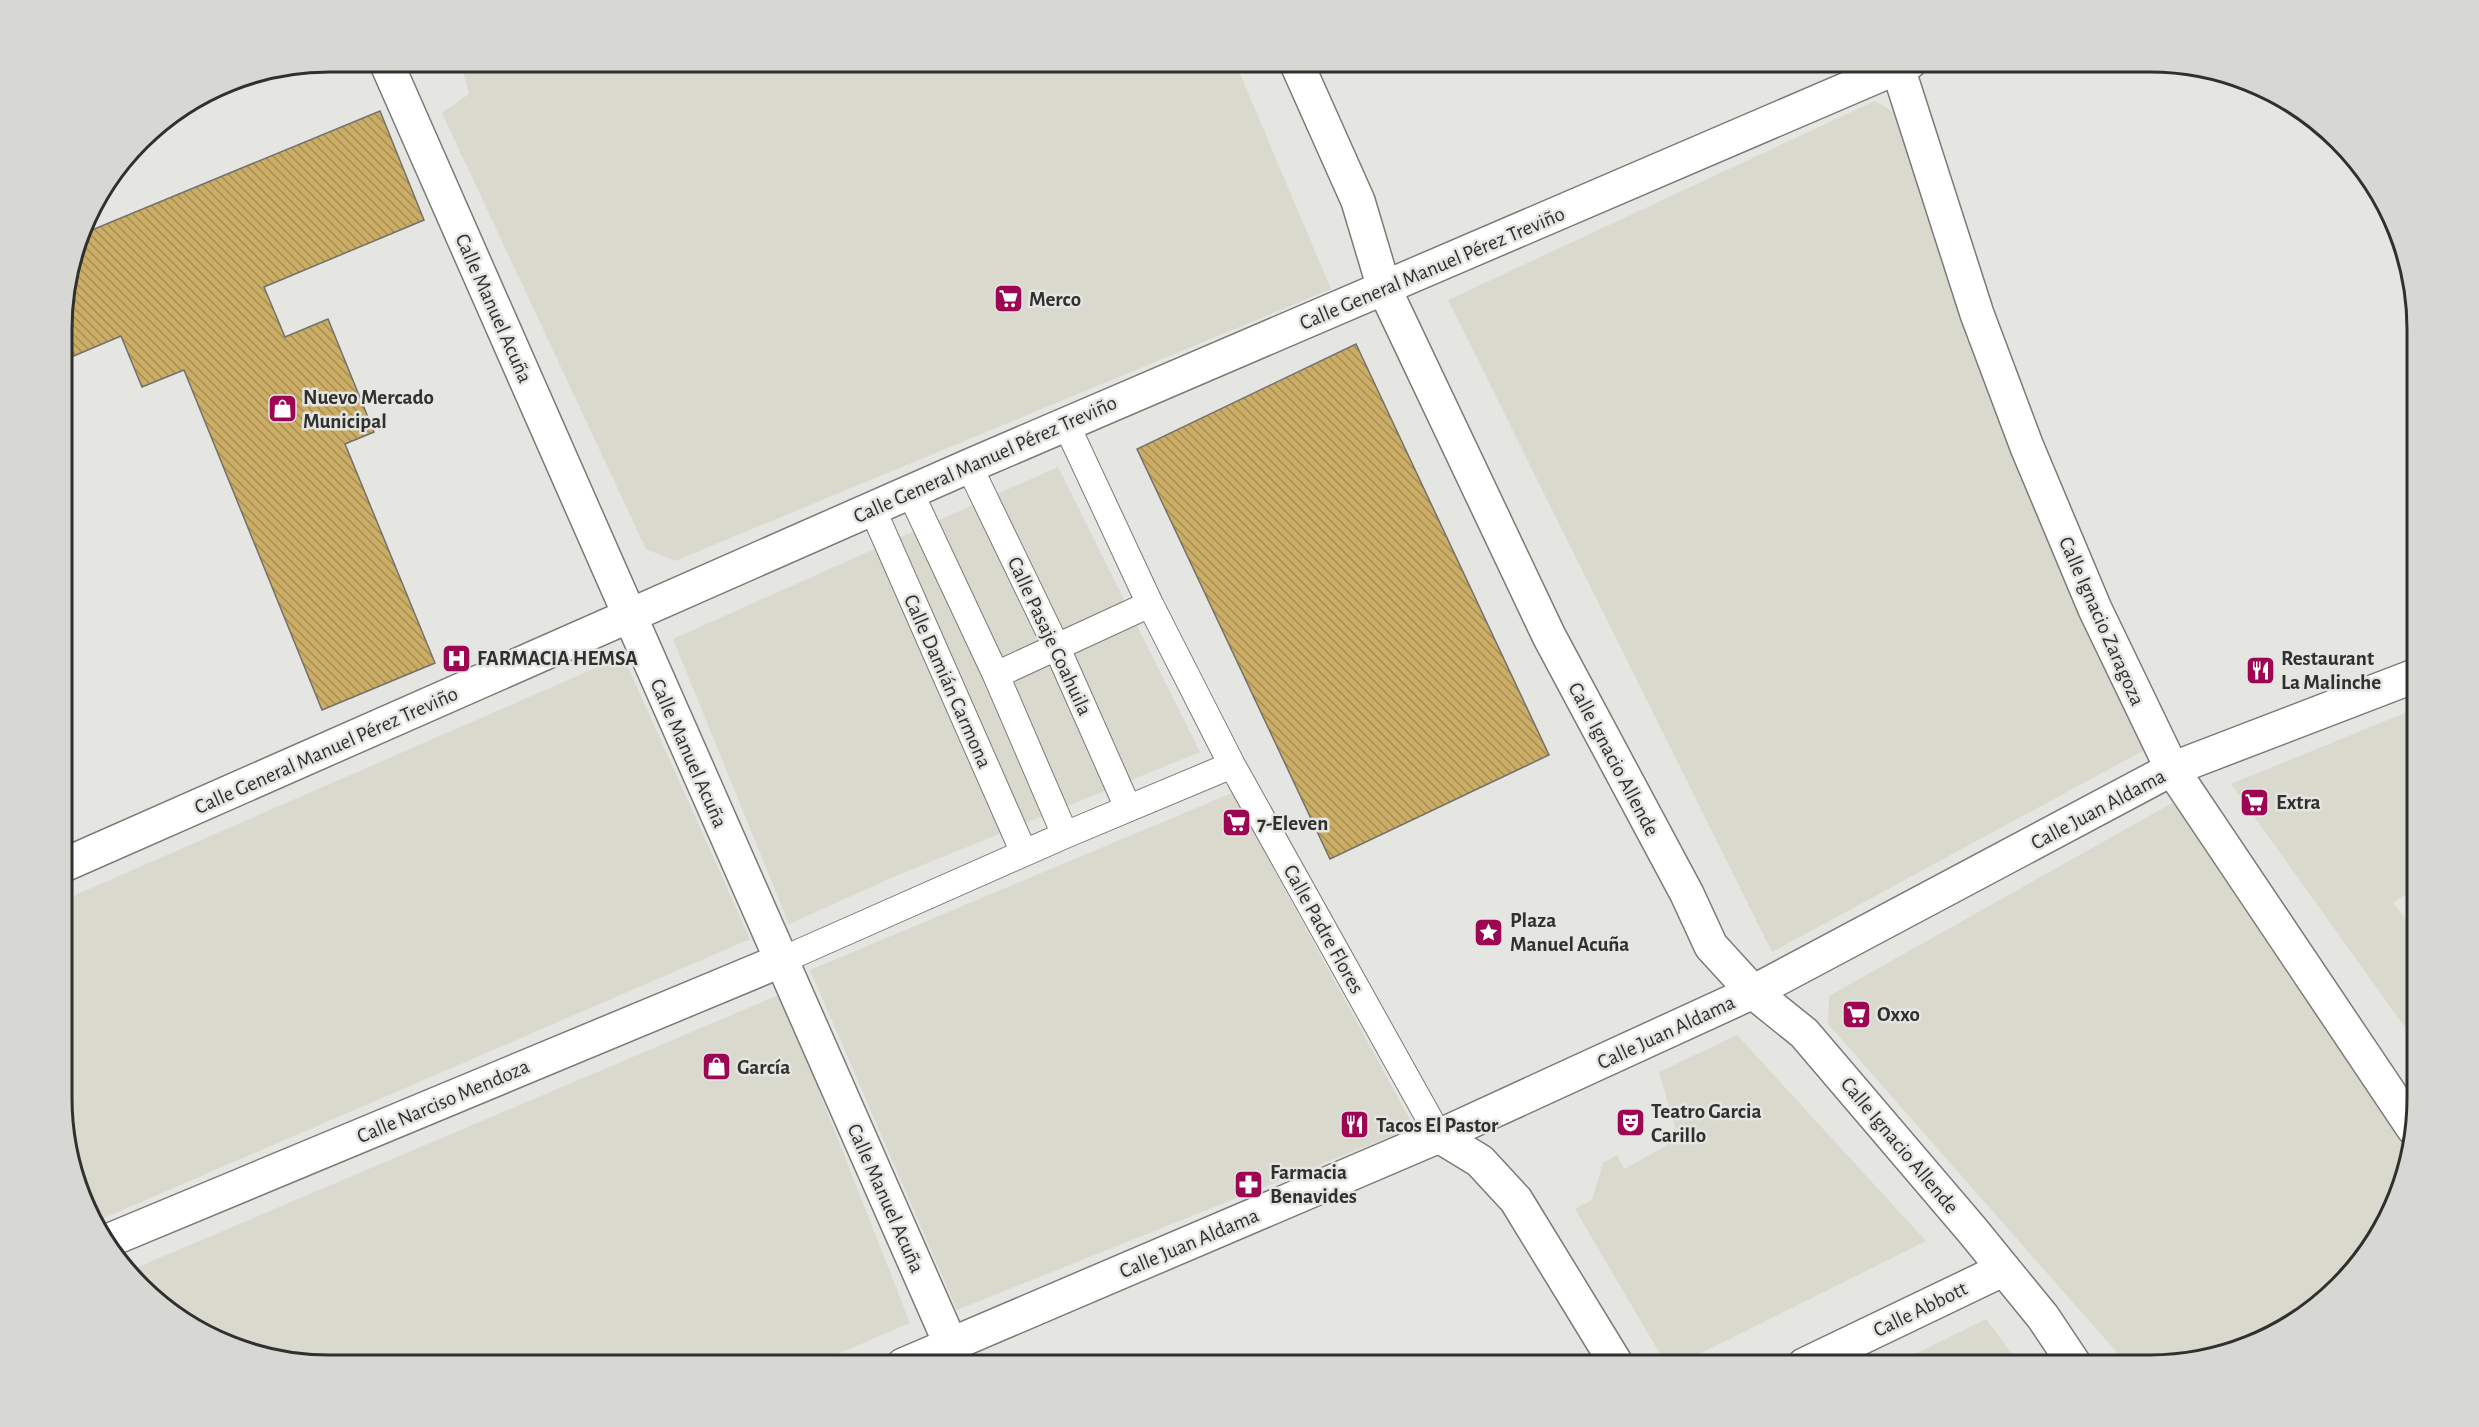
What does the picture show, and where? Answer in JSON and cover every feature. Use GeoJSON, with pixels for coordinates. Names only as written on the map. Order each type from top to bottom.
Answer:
{"type":"FeatureCollection","features":[{"type":"Feature","properties":{"kind":"street","name":"Calle Manuel Acuña"},"geometry":{"type":"LineString","coordinates":[[390,72],[951,1345]]}},
{"type":"Feature","properties":{"kind":"street","name":"Calle Ignacio Allende"},"geometry":{"type":"LineString","coordinates":[[1300,72],[1358,201],[1384,288],[1549,636],[1687,894],[1711,946],[1753,992],[1804,1033],[2004,1269],[2043,1317],[2068,1355]]}},
{"type":"Feature","properties":{"kind":"street","name":"Calle General Manuel Pérez Treviño"},"geometry":{"type":"LineString","coordinates":[[72,861],[872,508],[1880,72]]}},
{"type":"Feature","properties":{"kind":"street","name":"Calle Ignacio Zaragoza"},"geometry":{"type":"LineString","coordinates":[[1904,72],[1977,314],[2027,447],[2099,619],[2172,769],[2406,1117]]}},
{"type":"Feature","properties":{"kind":"street","name":"Calle Padre Flores"},"geometry":{"type":"LineString","coordinates":[[1066,424],[1150,604],[1232,765],[1439,1136],[1480,1161],[1516,1200],[1611,1355]]}},
{"type":"Feature","properties":{"kind":"street","name":"Calle Pasaje Coahuila"},"geometry":{"type":"LineString","coordinates":[[969,466],[1057,648],[1128,808]]}},
{"type":"Feature","properties":{"kind":"street"},"geometry":{"type":"LineString","coordinates":[[910,492],[996,675],[1065,835]]}},
{"type":"Feature","properties":{"kind":"street","name":"Calle Damián Carmona"},"geometry":{"type":"LineString","coordinates":[[872,508],[1024,853]]}},
{"type":"Feature","properties":{"kind":"street"},"geometry":{"type":"LineString","coordinates":[[996,675],[1150,604]]}},
{"type":"Feature","properties":{"kind":"street","name":"Calle Juan Aldama"},"geometry":{"type":"LineString","coordinates":[[927,1355],[1439,1136],[1753,992],[2172,769],[2407,679]]}},
{"type":"Feature","properties":{"kind":"street"},"geometry":{"type":"LineString","coordinates":[[780,961],[1065,835],[1232,765]]}},
{"type":"Feature","properties":{"kind":"street","name":"Calle Narciso Mendoza"},"geometry":{"type":"LineString","coordinates":[[113,1239],[780,961]]}},
{"type":"Feature","properties":{"kind":"street","name":"Calle Abbott"},"geometry":{"type":"LineString","coordinates":[[1825,1355],[2004,1269]]}},
{"type":"Feature","properties":{"kind":"shaded area"},"geometry":{"type":"Polygon","coordinates":[[[463,72],[1239,72],[1331,289],[675,561],[646,549],[442,113],[469,94],[463,72]]]}},
{"type":"Feature","properties":{"kind":"shaded area"},"geometry":{"type":"Polygon","coordinates":[[[1875,101],[1897,114],[2003,433],[2148,748],[1772,952],[1448,300],[1875,101]]]}},
{"type":"Feature","properties":{"kind":"shaded area"},"geometry":{"type":"Polygon","coordinates":[[[1058,467],[1200,752],[898,875],[789,924],[673,639],[1058,467]]]}},
{"type":"Feature","properties":{"kind":"shaded area"},"geometry":{"type":"Polygon","coordinates":[[[623,656],[750,939],[102,1219],[86,1181],[74,1132],[72,897],[623,656]]]}},
{"type":"Feature","properties":{"kind":"shaded area"},"geometry":{"type":"Polygon","coordinates":[[[2407,712],[2407,894],[2393,903],[2407,920],[2407,1030],[2231,784],[2407,712]]]}},
{"type":"Feature","properties":{"kind":"shaded area"},"geometry":{"type":"Polygon","coordinates":[[[1232,793],[1414,1127],[957,1310],[810,970],[1232,793]]]}},
{"type":"Feature","properties":{"kind":"shaded area"},"geometry":{"type":"Polygon","coordinates":[[[2174,802],[2404,1140],[2398,1165],[2381,1212],[2354,1255],[2332,1280],[2293,1312],[2264,1329],[2217,1346],[2184,1353],[2119,1355],[1828,1024],[1829,996],[2174,802]]]}},
{"type":"Feature","properties":{"kind":"shaded area"},"geometry":{"type":"Polygon","coordinates":[[[781,994],[910,1323],[835,1355],[329,1355],[295,1353],[246,1341],[200,1321],[172,1302],[136,1268],[781,994]]]}},
{"type":"Feature","properties":{"kind":"shaded area"},"geometry":{"type":"Polygon","coordinates":[[[1737,1035],[1926,1241],[1697,1355],[1661,1355],[1575,1209],[1592,1200],[1603,1163],[1617,1155],[1624,1169],[1666,1146],[1675,1127],[1659,1072],[1737,1035]]]}},
{"type":"Feature","properties":{"kind":"shaded area"},"geometry":{"type":"Polygon","coordinates":[[[1986,1319],[2013,1355],[1913,1355],[1986,1319]]]}},
{"type":"Feature","properties":{"kind":"building","name":"Nuevo Mercado Municipal"},"geometry":{"type":"Polygon","coordinates":[[[380,111],[424,220],[264,287],[285,337],[328,319],[374,432],[345,444],[435,663],[322,710],[184,370],[142,387],[121,336],[72,357],[74,295],[81,262],[92,230],[380,111]]]}},
{"type":"Feature","properties":{"kind":"building"},"geometry":{"type":"Polygon","coordinates":[[[1356,344],[1549,755],[1330,859],[1137,449],[1356,344]]]}},
{"type":"Feature","properties":{"kind":"place","name":"Merco"},"geometry":{"type":"Point","coordinates":[1008,299]}},
{"type":"Feature","properties":{"kind":"place","name":"Nuevo Mercado Municipal"},"geometry":{"type":"Point","coordinates":[282,409]}},
{"type":"Feature","properties":{"kind":"place","name":"FARMACIA HEMSA"},"geometry":{"type":"Point","coordinates":[456,658]}},
{"type":"Feature","properties":{"kind":"place","name":"Restaurant La Malinche"},"geometry":{"type":"Point","coordinates":[2260,670]}},
{"type":"Feature","properties":{"kind":"place","name":"Extra"},"geometry":{"type":"Point","coordinates":[2255,802]}},
{"type":"Feature","properties":{"kind":"place","name":"7-Eleven"},"geometry":{"type":"Point","coordinates":[1236,823]}},
{"type":"Feature","properties":{"kind":"place","name":"Plaza Manuel Acuña"},"geometry":{"type":"Point","coordinates":[1489,932]}},
{"type":"Feature","properties":{"kind":"place","name":"Oxxo"},"geometry":{"type":"Point","coordinates":[1856,1014]}},
{"type":"Feature","properties":{"kind":"place","name":"García"},"geometry":{"type":"Point","coordinates":[716,1067]}},
{"type":"Feature","properties":{"kind":"place","name":"Teatro Garcia Carillo"},"geometry":{"type":"Point","coordinates":[1630,1123]}},
{"type":"Feature","properties":{"kind":"place","name":"Tacos El Pastor"},"geometry":{"type":"Point","coordinates":[1355,1125]}},
{"type":"Feature","properties":{"kind":"place","name":"Farmacia Benavides"},"geometry":{"type":"Point","coordinates":[1249,1184]}}]}
